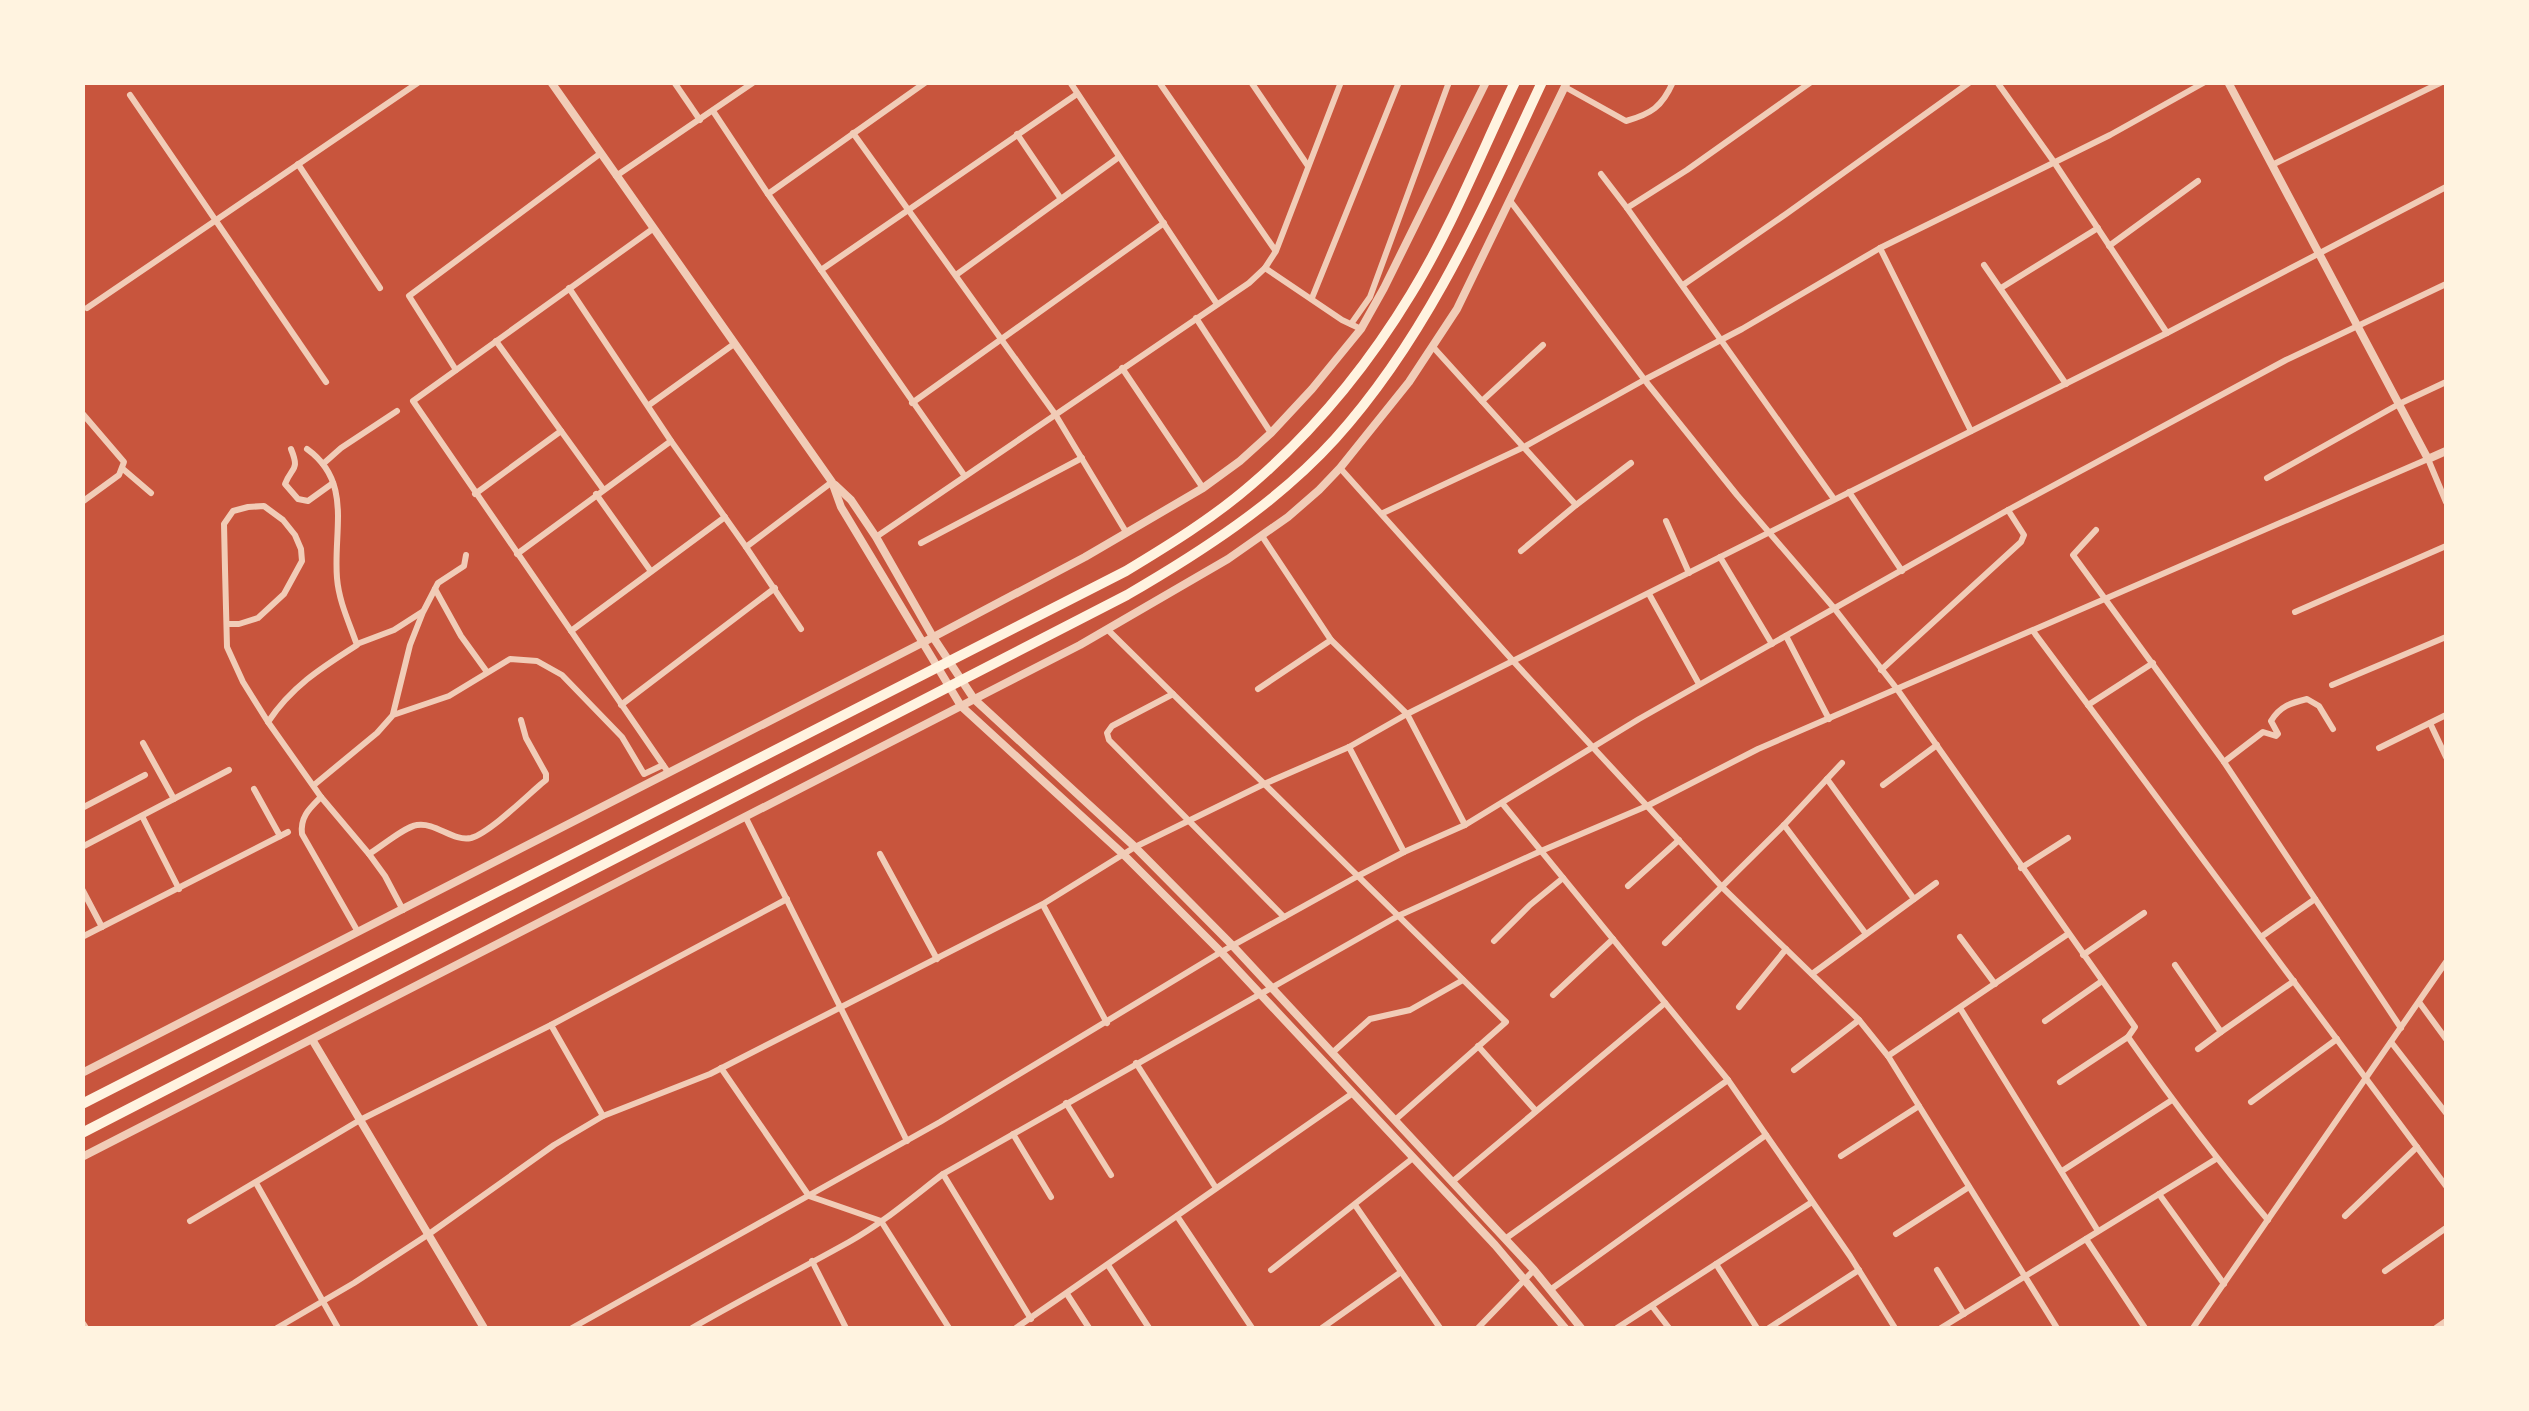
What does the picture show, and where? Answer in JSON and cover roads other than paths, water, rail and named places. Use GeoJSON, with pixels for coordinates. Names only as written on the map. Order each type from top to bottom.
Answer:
{"type":"FeatureCollection","features":[{"type":"Feature","properties":{"kind":"highway"},"geometry":{"type":"LineString","coordinates":[[82,1104],[1126,571],[1249,487],[1338,399],[1412,293],[1515,82]]}},
{"type":"Feature","properties":{"kind":"highway"},"geometry":{"type":"LineString","coordinates":[[82,1133],[1127,595],[1260,506],[1334,440],[1367,401],[1413,334],[1481,212],[1542,82]]}},
{"type":"Feature","properties":{"kind":"street"},"geometry":{"type":"LineString","coordinates":[[87,308],[419,82]]}},
{"type":"Feature","properties":{"kind":"street"},"geometry":{"type":"LineString","coordinates":[[551,82],[832,482],[851,500],[974,699],[1135,847],[1273,988],[1534,1270],[1581,1328]]}},
{"type":"Feature","properties":{"kind":"street"},"geometry":{"type":"LineString","coordinates":[[674,82],[700,120]]}},
{"type":"Feature","properties":{"kind":"street"},"geometry":{"type":"LineString","coordinates":[[616,176],[754,82]]}},
{"type":"Feature","properties":{"kind":"street"},"geometry":{"type":"LineString","coordinates":[[768,194],[926,82]]}},
{"type":"Feature","properties":{"kind":"street"},"geometry":{"type":"LineString","coordinates":[[1070,82],[1217,304]]}},
{"type":"Feature","properties":{"kind":"street"},"geometry":{"type":"LineString","coordinates":[[1159,82],[1276,252]]}},
{"type":"Feature","properties":{"kind":"street"},"geometry":{"type":"LineString","coordinates":[[1251,82],[1309,167]]}},
{"type":"Feature","properties":{"kind":"street"},"geometry":{"type":"LineString","coordinates":[[876,537],[1266,268],[1276,252],[1341,82]]}},
{"type":"Feature","properties":{"kind":"street"},"geometry":{"type":"LineString","coordinates":[[1312,298],[1400,82]]}},
{"type":"Feature","properties":{"kind":"street"},"geometry":{"type":"LineString","coordinates":[[1351,324],[1370,297],[1450,82]]}},
{"type":"Feature","properties":{"kind":"street"},"geometry":{"type":"LineString","coordinates":[[82,1157],[1108,630],[1228,560],[1319,490],[1434,348],[1458,309],[1566,84],[1626,121],[1650,114],[1673,82]]}},
{"type":"Feature","properties":{"kind":"street"},"geometry":{"type":"LineString","coordinates":[[1683,285],[1970,82]]}},
{"type":"Feature","properties":{"kind":"street"},"geometry":{"type":"LineString","coordinates":[[1998,82],[2167,333]]}},
{"type":"Feature","properties":{"kind":"street"},"geometry":{"type":"LineString","coordinates":[[1382,513],[1524,447],[1722,340],[1880,248],[2206,82]]}},
{"type":"Feature","properties":{"kind":"street"},"geometry":{"type":"LineString","coordinates":[[2228,82],[2428,459],[2446,502]]}},
{"type":"Feature","properties":{"kind":"street"},"geometry":{"type":"LineString","coordinates":[[2272,165],[2442,82]]}},
{"type":"Feature","properties":{"kind":"street"},"geometry":{"type":"LineString","coordinates":[[1627,208],[1808,83]]}},
{"type":"Feature","properties":{"kind":"street"},"geometry":{"type":"LineString","coordinates":[[82,1073],[403,910],[665,769],[934,637],[1086,557],[1203,488],[1271,433],[1360,329],[1484,84]]}},
{"type":"Feature","properties":{"kind":"street"},"geometry":{"type":"LineString","coordinates":[[820,270],[1077,94]]}},
{"type":"Feature","properties":{"kind":"street"},"geometry":{"type":"LineString","coordinates":[[130,95],[326,382]]}},
{"type":"Feature","properties":{"kind":"street"},"geometry":{"type":"LineString","coordinates":[[713,110],[964,476]]}},
{"type":"Feature","properties":{"kind":"street"},"geometry":{"type":"LineString","coordinates":[[852,133],[1055,414],[1126,532]]}},
{"type":"Feature","properties":{"kind":"street"},"geometry":{"type":"LineString","coordinates":[[1017,134],[1061,199]]}},
{"type":"Feature","properties":{"kind":"street"},"geometry":{"type":"LineString","coordinates":[[456,370],[409,296],[601,153]]}},
{"type":"Feature","properties":{"kind":"street"},"geometry":{"type":"LineString","coordinates":[[956,275],[1120,157]]}},
{"type":"Feature","properties":{"kind":"street"},"geometry":{"type":"LineString","coordinates":[[298,164],[380,288]]}},
{"type":"Feature","properties":{"kind":"street"},"geometry":{"type":"LineString","coordinates":[[1600,174],[1834,499]]}},
{"type":"Feature","properties":{"kind":"street"},"geometry":{"type":"LineString","coordinates":[[2109,246],[2198,181]]}},
{"type":"Feature","properties":{"kind":"street"},"geometry":{"type":"LineString","coordinates":[[277,1328],[429,1234],[554,1145],[603,1116],[721,1068],[1043,904],[1135,847],[1349,747],[1407,714],[2167,333],[2446,187]]}},
{"type":"Feature","properties":{"kind":"street"},"geometry":{"type":"LineString","coordinates":[[1511,202],[1644,380],[1897,689],[2134,1028],[2060,1082]]}},
{"type":"Feature","properties":{"kind":"street"},"geometry":{"type":"LineString","coordinates":[[912,403],[1164,224]]}},
{"type":"Feature","properties":{"kind":"street"},"geometry":{"type":"LineString","coordinates":[[654,228],[412,402],[665,769]]}},
{"type":"Feature","properties":{"kind":"street"},"geometry":{"type":"LineString","coordinates":[[2001,288],[2098,228]]}},
{"type":"Feature","properties":{"kind":"street"},"geometry":{"type":"LineString","coordinates":[[1880,248],[1970,431]]}},
{"type":"Feature","properties":{"kind":"street"},"geometry":{"type":"LineString","coordinates":[[1984,264],[2066,384]]}},
{"type":"Feature","properties":{"kind":"street"},"geometry":{"type":"LineString","coordinates":[[1266,268],[1360,329]]}},
{"type":"Feature","properties":{"kind":"street"},"geometry":{"type":"LineString","coordinates":[[572,1328],[907,1141],[1284,916],[1404,852],[1465,825],[1592,746],[2008,510],[2286,360],[2446,284]]}},
{"type":"Feature","properties":{"kind":"street"},"geometry":{"type":"LineString","coordinates":[[569,288],[801,629]]}},
{"type":"Feature","properties":{"kind":"street"},"geometry":{"type":"LineString","coordinates":[[1196,318],[1271,433]]}},
{"type":"Feature","properties":{"kind":"street"},"geometry":{"type":"LineString","coordinates":[[496,340],[562,431],[650,570]]}},
{"type":"Feature","properties":{"kind":"street"},"geometry":{"type":"LineString","coordinates":[[649,405],[734,344]]}},
{"type":"Feature","properties":{"kind":"street"},"geometry":{"type":"LineString","coordinates":[[1482,401],[1543,345]]}},
{"type":"Feature","properties":{"kind":"street"},"geometry":{"type":"LineString","coordinates":[[1434,348],[1576,504]]}},
{"type":"Feature","properties":{"kind":"street"},"geometry":{"type":"LineString","coordinates":[[1122,368],[1203,488]]}},
{"type":"Feature","properties":{"kind":"street"},"geometry":{"type":"LineString","coordinates":[[2266,478],[2398,404],[2446,382]]}},
{"type":"Feature","properties":{"kind":"street"},"geometry":{"type":"LineString","coordinates":[[324,464],[397,411]]}},
{"type":"Feature","properties":{"kind":"street"},"geometry":{"type":"LineString","coordinates":[[82,414],[124,462],[120,476],[82,502]]}},
{"type":"Feature","properties":{"kind":"street"},"geometry":{"type":"LineString","coordinates":[[476,494],[562,431]]}},
{"type":"Feature","properties":{"kind":"street"},"geometry":{"type":"LineString","coordinates":[[517,554],[671,441]]}},
{"type":"Feature","properties":{"kind":"street"},"geometry":{"type":"LineString","coordinates":[[306,448],[324,464],[334,483],[339,514],[336,574],[340,599],[357,644]]}},
{"type":"Feature","properties":{"kind":"street"},"geometry":{"type":"LineString","coordinates":[[291,449],[296,462],[285,484],[298,499],[308,501],[334,483]]}},
{"type":"Feature","properties":{"kind":"street"},"geometry":{"type":"LineString","coordinates":[[692,1328],[850,1242],[943,1174],[1398,916],[1647,806],[1758,750],[2446,451]]}},
{"type":"Feature","properties":{"kind":"street"},"geometry":{"type":"LineString","coordinates":[[921,543],[1082,458]]}},
{"type":"Feature","properties":{"kind":"street"},"geometry":{"type":"LineString","coordinates":[[1522,551],[1630,463]]}},
{"type":"Feature","properties":{"kind":"street"},"geometry":{"type":"LineString","coordinates":[[1340,468],[1722,887],[1858,1020],[1888,1056],[2057,1328]]}},
{"type":"Feature","properties":{"kind":"street"},"geometry":{"type":"LineString","coordinates":[[123,469],[150,493]]}},
{"type":"Feature","properties":{"kind":"street"},"geometry":{"type":"LineString","coordinates":[[746,546],[832,482]]}},
{"type":"Feature","properties":{"kind":"street"},"geometry":{"type":"LineString","coordinates":[[832,482],[841,507],[961,706],[1123,854],[1263,994],[1525,1278],[1564,1328]]}},
{"type":"Feature","properties":{"kind":"street"},"geometry":{"type":"LineString","coordinates":[[1849,492],[1902,571]]}},
{"type":"Feature","properties":{"kind":"street"},"geometry":{"type":"LineString","coordinates":[[227,624],[258,618],[284,594],[302,561],[295,535],[264,506],[233,511],[224,524],[227,624],[228,648],[232,662],[321,797],[370,854],[403,910]]}},
{"type":"Feature","properties":{"kind":"street"},"geometry":{"type":"LineString","coordinates":[[1882,670],[2021,542],[2024,535],[2008,510]]}},
{"type":"Feature","properties":{"kind":"street"},"geometry":{"type":"LineString","coordinates":[[571,631],[724,517]]}},
{"type":"Feature","properties":{"kind":"street"},"geometry":{"type":"LineString","coordinates":[[1666,521],[1689,573]]}},
{"type":"Feature","properties":{"kind":"street"},"geometry":{"type":"LineString","coordinates":[[2096,530],[2073,555],[2224,762],[2401,1028]]}},
{"type":"Feature","properties":{"kind":"street"},"geometry":{"type":"LineString","coordinates":[[1262,536],[1331,640],[1407,714],[1465,825]]}},
{"type":"Feature","properties":{"kind":"street"},"geometry":{"type":"LineString","coordinates":[[2294,612],[2446,546]]}},
{"type":"Feature","properties":{"kind":"street"},"geometry":{"type":"LineString","coordinates":[[393,716],[410,645],[423,612],[438,583],[464,566],[466,556]]}},
{"type":"Feature","properties":{"kind":"street"},"geometry":{"type":"LineString","coordinates":[[1720,557],[1772,644]]}},
{"type":"Feature","properties":{"kind":"street"},"geometry":{"type":"LineString","coordinates":[[621,705],[775,588]]}},
{"type":"Feature","properties":{"kind":"street"},"geometry":{"type":"LineString","coordinates":[[435,589],[487,672]]}},
{"type":"Feature","properties":{"kind":"street"},"geometry":{"type":"LineString","coordinates":[[1648,593],[1699,684]]}},
{"type":"Feature","properties":{"kind":"street"},"geometry":{"type":"LineString","coordinates":[[268,722],[296,687],[357,644],[394,630],[423,612]]}},
{"type":"Feature","properties":{"kind":"street"},"geometry":{"type":"LineString","coordinates":[[1108,630],[1506,1022],[1395,1120]]}},
{"type":"Feature","properties":{"kind":"street"},"geometry":{"type":"LineString","coordinates":[[2033,630],[2446,1186]]}},
{"type":"Feature","properties":{"kind":"street"},"geometry":{"type":"LineString","coordinates":[[1786,636],[1829,719]]}},
{"type":"Feature","properties":{"kind":"street"},"geometry":{"type":"LineString","coordinates":[[2332,685],[2446,636]]}},
{"type":"Feature","properties":{"kind":"street"},"geometry":{"type":"LineString","coordinates":[[1258,689],[1331,640]]}},
{"type":"Feature","properties":{"kind":"street"},"geometry":{"type":"LineString","coordinates":[[314,785],[393,716],[449,696],[510,659],[537,661],[562,675],[622,737],[644,774],[665,769]]}},
{"type":"Feature","properties":{"kind":"street"},"geometry":{"type":"LineString","coordinates":[[2088,705],[2154,664]]}},
{"type":"Feature","properties":{"kind":"street"},"geometry":{"type":"LineString","coordinates":[[1173,694],[1112,726],[1107,733],[1109,740],[1284,916]]}},
{"type":"Feature","properties":{"kind":"street"},"geometry":{"type":"LineString","coordinates":[[2224,762],[2263,732],[2276,736],[2271,721],[2290,703],[2307,699],[2318,706],[2333,729]]}},
{"type":"Feature","properties":{"kind":"street"},"geometry":{"type":"LineString","coordinates":[[2379,748],[2446,716]]}},
{"type":"Feature","properties":{"kind":"street"},"geometry":{"type":"LineString","coordinates":[[370,854],[418,824],[460,838],[472,838],[542,784],[546,774],[526,738],[521,720]]}},
{"type":"Feature","properties":{"kind":"street"},"geometry":{"type":"LineString","coordinates":[[2430,723],[2446,757]]}},
{"type":"Feature","properties":{"kind":"street"},"geometry":{"type":"LineString","coordinates":[[143,743],[174,799]]}},
{"type":"Feature","properties":{"kind":"street"},"geometry":{"type":"LineString","coordinates":[[1883,785],[1937,745]]}},
{"type":"Feature","properties":{"kind":"street"},"geometry":{"type":"LineString","coordinates":[[1349,747],[1404,852]]}},
{"type":"Feature","properties":{"kind":"street"},"geometry":{"type":"LineString","coordinates":[[1665,942],[1842,763]]}},
{"type":"Feature","properties":{"kind":"street"},"geometry":{"type":"LineString","coordinates":[[82,847],[229,770]]}},
{"type":"Feature","properties":{"kind":"street"},"geometry":{"type":"LineString","coordinates":[[82,808],[145,775]]}},
{"type":"Feature","properties":{"kind":"street"},"geometry":{"type":"LineString","coordinates":[[1827,778],[1914,899]]}},
{"type":"Feature","properties":{"kind":"street"},"geometry":{"type":"LineString","coordinates":[[82,937],[284,834],[254,789]]}},
{"type":"Feature","properties":{"kind":"street"},"geometry":{"type":"LineString","coordinates":[[321,797],[300,822],[302,834],[358,932]]}},
{"type":"Feature","properties":{"kind":"street"},"geometry":{"type":"LineString","coordinates":[[1502,803],[1728,1080],[1894,1326],[1884,1328]]}},
{"type":"Feature","properties":{"kind":"street"},"geometry":{"type":"LineString","coordinates":[[142,816],[179,889]]}},
{"type":"Feature","properties":{"kind":"street"},"geometry":{"type":"LineString","coordinates":[[746,818],[907,1141]]}},
{"type":"Feature","properties":{"kind":"street"},"geometry":{"type":"LineString","coordinates":[[1784,825],[1866,934]]}},
{"type":"Feature","properties":{"kind":"street"},"geometry":{"type":"LineString","coordinates":[[2021,868],[2068,838]]}},
{"type":"Feature","properties":{"kind":"street"},"geometry":{"type":"LineString","coordinates":[[1628,886],[1679,840]]}},
{"type":"Feature","properties":{"kind":"street"},"geometry":{"type":"LineString","coordinates":[[880,854],[937,959]]}},
{"type":"Feature","properties":{"kind":"street"},"geometry":{"type":"LineString","coordinates":[[1494,941],[1563,878]]}},
{"type":"Feature","properties":{"kind":"street"},"geometry":{"type":"LineString","coordinates":[[1812,974],[1936,883]]}},
{"type":"Feature","properties":{"kind":"street"},"geometry":{"type":"LineString","coordinates":[[82,888],[102,927]]}},
{"type":"Feature","properties":{"kind":"street"},"geometry":{"type":"LineString","coordinates":[[190,1221],[360,1120],[551,1026],[787,898]]}},
{"type":"Feature","properties":{"kind":"street"},"geometry":{"type":"LineString","coordinates":[[2261,937],[2315,900]]}},
{"type":"Feature","properties":{"kind":"street"},"geometry":{"type":"LineString","coordinates":[[1043,904],[1107,1022]]}},
{"type":"Feature","properties":{"kind":"street"},"geometry":{"type":"LineString","coordinates":[[2084,955],[2144,913]]}},
{"type":"Feature","properties":{"kind":"street"},"geometry":{"type":"LineString","coordinates":[[1888,1056],[2068,934]]}},
{"type":"Feature","properties":{"kind":"street"},"geometry":{"type":"LineString","coordinates":[[1960,936],[1995,984]]}},
{"type":"Feature","properties":{"kind":"street"},"geometry":{"type":"LineString","coordinates":[[1553,995],[1613,939]]}},
{"type":"Feature","properties":{"kind":"street"},"geometry":{"type":"LineString","coordinates":[[1738,1007],[1786,949]]}},
{"type":"Feature","properties":{"kind":"street"},"geometry":{"type":"LineString","coordinates":[[2193,1328],[2446,962]]}},
{"type":"Feature","properties":{"kind":"street"},"geometry":{"type":"LineString","coordinates":[[2176,965],[2220,1032]]}},
{"type":"Feature","properties":{"kind":"street"},"geometry":{"type":"LineString","coordinates":[[1332,1052],[1370,1018],[1410,1010],[1463,980]]}},
{"type":"Feature","properties":{"kind":"street"},"geometry":{"type":"LineString","coordinates":[[2046,1021],[2102,981]]}},
{"type":"Feature","properties":{"kind":"street"},"geometry":{"type":"LineString","coordinates":[[2198,1049],[2294,981]]}},
{"type":"Feature","properties":{"kind":"street"},"geometry":{"type":"LineString","coordinates":[[2419,1002],[2446,1039]]}},
{"type":"Feature","properties":{"kind":"street"},"geometry":{"type":"LineString","coordinates":[[1452,1182],[1664,1003]]}},
{"type":"Feature","properties":{"kind":"street"},"geometry":{"type":"LineString","coordinates":[[1960,1008],[2098,1231]]}},
{"type":"Feature","properties":{"kind":"street"},"geometry":{"type":"LineString","coordinates":[[1794,1070],[1858,1020]]}},
{"type":"Feature","properties":{"kind":"street"},"geometry":{"type":"LineString","coordinates":[[551,1026],[603,1116]]}},
{"type":"Feature","properties":{"kind":"street"},"geometry":{"type":"LineString","coordinates":[[2128,1036],[2216,1159],[2268,1220]]}},
{"type":"Feature","properties":{"kind":"street"},"geometry":{"type":"LineString","coordinates":[[2251,1102],[2337,1039]]}},
{"type":"Feature","properties":{"kind":"street"},"geometry":{"type":"LineString","coordinates":[[313,1041],[484,1328]]}},
{"type":"Feature","properties":{"kind":"street"},"geometry":{"type":"LineString","coordinates":[[2392,1042],[2446,1113]]}},
{"type":"Feature","properties":{"kind":"street"},"geometry":{"type":"LineString","coordinates":[[1478,1046],[1536,1111]]}},
{"type":"Feature","properties":{"kind":"street"},"geometry":{"type":"LineString","coordinates":[[1136,1063],[1216,1189]]}},
{"type":"Feature","properties":{"kind":"street"},"geometry":{"type":"LineString","coordinates":[[721,1068],[809,1196],[882,1221],[949,1328]]}},
{"type":"Feature","properties":{"kind":"street"},"geometry":{"type":"LineString","coordinates":[[1506,1240],[1728,1080]]}},
{"type":"Feature","properties":{"kind":"street"},"geometry":{"type":"LineString","coordinates":[[1016,1328],[1362,1084]]}},
{"type":"Feature","properties":{"kind":"street"},"geometry":{"type":"LineString","coordinates":[[2062,1172],[2172,1100]]}},
{"type":"Feature","properties":{"kind":"street"},"geometry":{"type":"LineString","coordinates":[[1066,1103],[1112,1175]]}},
{"type":"Feature","properties":{"kind":"street"},"geometry":{"type":"LineString","coordinates":[[1842,1156],[1919,1106]]}},
{"type":"Feature","properties":{"kind":"street"},"geometry":{"type":"LineString","coordinates":[[1013,1134],[1051,1197]]}},
{"type":"Feature","properties":{"kind":"street"},"geometry":{"type":"LineString","coordinates":[[1550,1290],[1766,1135]]}},
{"type":"Feature","properties":{"kind":"street"},"geometry":{"type":"LineString","coordinates":[[2345,1216],[2417,1147]]}},
{"type":"Feature","properties":{"kind":"street"},"geometry":{"type":"LineString","coordinates":[[1270,1270],[1413,1158]]}},
{"type":"Feature","properties":{"kind":"street"},"geometry":{"type":"LineString","coordinates":[[1945,1328],[2216,1159]]}},
{"type":"Feature","properties":{"kind":"street"},"geometry":{"type":"LineString","coordinates":[[943,1174],[1031,1319]]}},
{"type":"Feature","properties":{"kind":"street"},"geometry":{"type":"LineString","coordinates":[[256,1183],[338,1328]]}},
{"type":"Feature","properties":{"kind":"street"},"geometry":{"type":"LineString","coordinates":[[1896,1234],[1969,1186]]}},
{"type":"Feature","properties":{"kind":"street"},"geometry":{"type":"LineString","coordinates":[[2159,1194],[2224,1284]]}},
{"type":"Feature","properties":{"kind":"street"},"geometry":{"type":"LineString","coordinates":[[1617,1328],[1812,1202]]}},
{"type":"Feature","properties":{"kind":"street"},"geometry":{"type":"LineString","coordinates":[[1355,1205],[1440,1328]]}},
{"type":"Feature","properties":{"kind":"street"},"geometry":{"type":"LineString","coordinates":[[1177,1216],[1252,1328]]}},
{"type":"Feature","properties":{"kind":"street"},"geometry":{"type":"LineString","coordinates":[[2384,1271],[2446,1228]]}},
{"type":"Feature","properties":{"kind":"street"},"geometry":{"type":"LineString","coordinates":[[2086,1239],[2145,1328]]}},
{"type":"Feature","properties":{"kind":"street"},"geometry":{"type":"LineString","coordinates":[[812,1261],[846,1328]]}},
{"type":"Feature","properties":{"kind":"street"},"geometry":{"type":"LineString","coordinates":[[1716,1264],[1757,1328]]}},
{"type":"Feature","properties":{"kind":"street"},"geometry":{"type":"LineString","coordinates":[[1108,1265],[1149,1328]]}},
{"type":"Feature","properties":{"kind":"street"},"geometry":{"type":"LineString","coordinates":[[1480,1328],[1534,1270]]}},
{"type":"Feature","properties":{"kind":"street"},"geometry":{"type":"LineString","coordinates":[[1769,1328],[1859,1270]]}},
{"type":"Feature","properties":{"kind":"street"},"geometry":{"type":"LineString","coordinates":[[1937,1270],[1964,1314]]}},
{"type":"Feature","properties":{"kind":"street"},"geometry":{"type":"LineString","coordinates":[[1322,1328],[1401,1272]]}},
{"type":"Feature","properties":{"kind":"street"},"geometry":{"type":"LineString","coordinates":[[1067,1294],[1089,1328]]}},
{"type":"Feature","properties":{"kind":"street"},"geometry":{"type":"LineString","coordinates":[[1652,1306],[1668,1328]]}},
{"type":"Feature","properties":{"kind":"street"},"geometry":{"type":"LineString","coordinates":[[2436,1328],[2446,1321]]}},
{"type":"Feature","properties":{"kind":"street"},"geometry":{"type":"LineString","coordinates":[[82,1322],[86,1328]]}}]}
